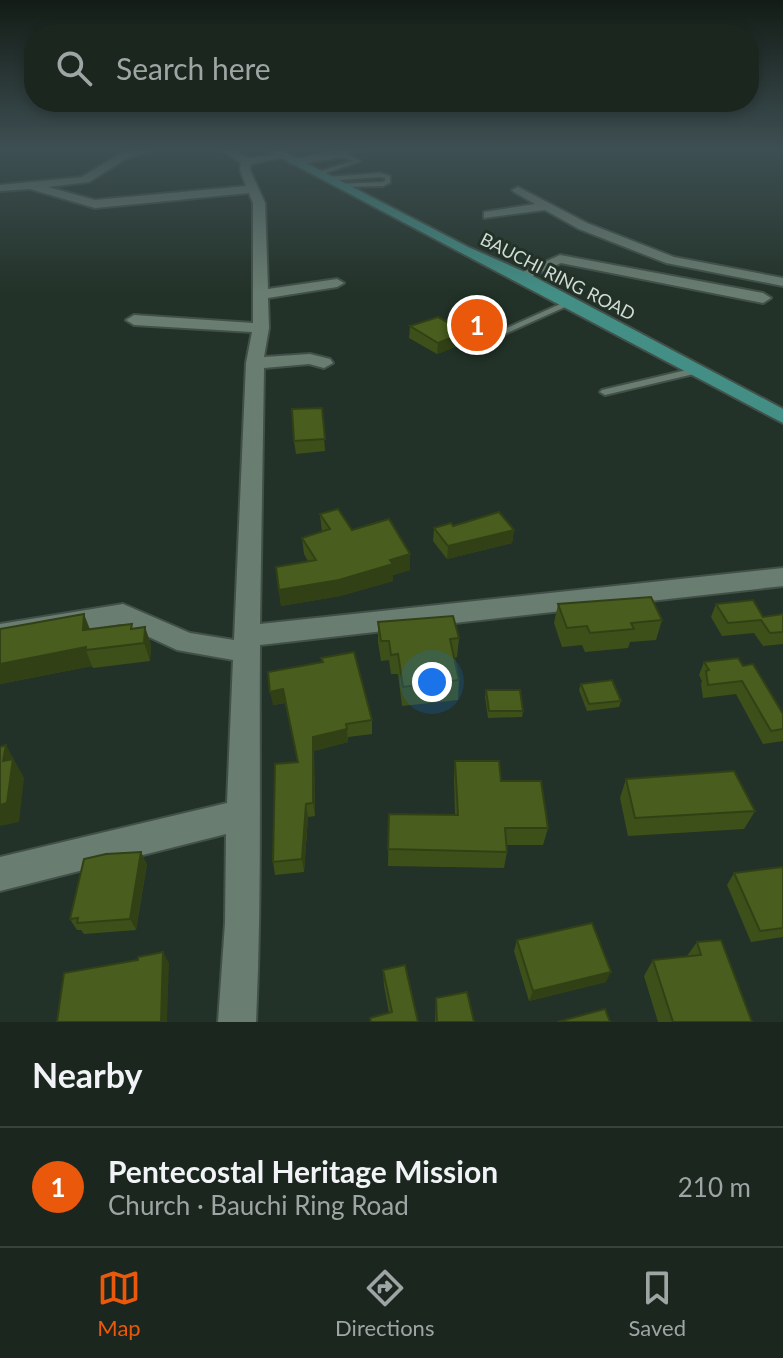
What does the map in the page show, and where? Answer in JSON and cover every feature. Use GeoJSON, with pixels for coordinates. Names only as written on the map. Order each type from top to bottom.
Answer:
{"type":"FeatureCollection","features":[{"type":"Feature","properties":{"kind":"main road","name":"BAUCHI RING ROAD"},"geometry":{"type":"LineString","coordinates":[[369,198],[783,417]]}},
{"type":"Feature","properties":{"kind":"street"},"geometry":{"type":"LineString","coordinates":[[73,198],[95,204],[162,198]]}},
{"type":"Feature","properties":{"kind":"street"},"geometry":{"type":"LineString","coordinates":[[237,1022],[243,923],[242,815],[255,363],[261,328],[257,198]]}},
{"type":"Feature","properties":{"kind":"street"},"geometry":{"type":"LineString","coordinates":[[533,198],[583,226],[671,260],[783,282]]}},
{"type":"Feature","properties":{"kind":"street"},"geometry":{"type":"LineString","coordinates":[[488,215],[549,206]]}},
{"type":"Feature","properties":{"kind":"street"},"geometry":{"type":"LineString","coordinates":[[521,276],[560,259],[763,298]]}},
{"type":"Feature","properties":{"kind":"street"},"geometry":{"type":"LineString","coordinates":[[261,295],[337,283]]}},
{"type":"Feature","properties":{"kind":"street"},"geometry":{"type":"LineString","coordinates":[[134,320],[261,328]]}},
{"type":"Feature","properties":{"kind":"street"},"geometry":{"type":"LineString","coordinates":[[255,363],[310,359],[324,363]]}},
{"type":"Feature","properties":{"kind":"street"},"geometry":{"type":"LineString","coordinates":[[0,634],[123,614],[186,643],[247,644],[783,577]]}},
{"type":"Feature","properties":{"kind":"street"},"geometry":{"type":"LineString","coordinates":[[0,874],[242,815]]}},
{"type":"Feature","properties":{"kind":"lane"},"geometry":{"type":"LineString","coordinates":[[493,336],[570,303]]}},
{"type":"Feature","properties":{"kind":"lane"},"geometry":{"type":"LineString","coordinates":[[605,392],[695,371]]}},
{"type":"Feature","properties":{"kind":"building"},"geometry":{"type":"Polygon","coordinates":[[[438,317],[466,332],[438,343],[410,326],[438,317]]]}},
{"type":"Feature","properties":{"kind":"building"},"geometry":{"type":"Polygon","coordinates":[[[322,408],[325,439],[294,441],[292,409],[322,408]]]}},
{"type":"Feature","properties":{"kind":"building"},"geometry":{"type":"Polygon","coordinates":[[[338,509],[352,530],[389,519],[410,554],[390,560],[393,564],[339,580],[279,590],[276,567],[316,560],[302,538],[330,529],[320,514],[338,509]]]}},
{"type":"Feature","properties":{"kind":"building"},"geometry":{"type":"Polygon","coordinates":[[[499,512],[514,530],[448,546],[434,528],[451,523],[453,526],[499,512]]]}},
{"type":"Feature","properties":{"kind":"building"},"geometry":{"type":"Polygon","coordinates":[[[651,597],[662,620],[631,623],[634,629],[590,633],[587,626],[567,628],[558,604],[651,597]]]}},
{"type":"Feature","properties":{"kind":"building"},"geometry":{"type":"Polygon","coordinates":[[[753,600],[763,617],[783,614],[783,632],[770,633],[761,620],[728,623],[716,604],[753,600]]]}},
{"type":"Feature","properties":{"kind":"building"},"geometry":{"type":"Polygon","coordinates":[[[84,614],[83,630],[132,624],[131,629],[145,627],[144,643],[86,650],[86,647],[0,664],[0,629],[84,614]]]}},
{"type":"Feature","properties":{"kind":"building"},"geometry":{"type":"Polygon","coordinates":[[[453,616],[459,638],[450,639],[459,680],[403,687],[398,654],[391,655],[389,641],[381,641],[378,622],[453,616]]]}},
{"type":"Feature","properties":{"kind":"building"},"geometry":{"type":"Polygon","coordinates":[[[354,652],[372,720],[346,724],[347,729],[313,737],[313,803],[306,804],[302,859],[273,862],[275,764],[298,762],[283,689],[270,692],[268,672],[323,662],[321,658],[354,652]]]}},
{"type":"Feature","properties":{"kind":"building"},"geometry":{"type":"Polygon","coordinates":[[[738,658],[743,666],[753,664],[783,714],[783,729],[771,731],[742,681],[708,685],[706,671],[709,670],[704,662],[738,658]]]}},
{"type":"Feature","properties":{"kind":"building"},"geometry":{"type":"Polygon","coordinates":[[[612,680],[621,701],[589,704],[581,684],[612,680]]]}},
{"type":"Feature","properties":{"kind":"building"},"geometry":{"type":"Polygon","coordinates":[[[486,690],[520,690],[523,711],[489,711],[486,690]]]}},
{"type":"Feature","properties":{"kind":"building"},"geometry":{"type":"Polygon","coordinates":[[[6,745],[3,761],[13,759],[7,803],[0,805],[0,747],[6,745]]]}},
{"type":"Feature","properties":{"kind":"building"},"geometry":{"type":"Polygon","coordinates":[[[455,761],[499,761],[501,781],[541,781],[548,828],[505,828],[507,852],[388,849],[389,814],[458,815],[455,761]]]}},
{"type":"Feature","properties":{"kind":"building"},"geometry":{"type":"Polygon","coordinates":[[[734,771],[755,811],[635,818],[626,779],[734,771]]]}},
{"type":"Feature","properties":{"kind":"building"},"geometry":{"type":"Polygon","coordinates":[[[141,852],[130,919],[77,923],[78,918],[70,919],[84,859],[141,852]]]}},
{"type":"Feature","properties":{"kind":"building"},"geometry":{"type":"Polygon","coordinates":[[[782,867],[783,928],[760,931],[734,873],[782,867]]]}},
{"type":"Feature","properties":{"kind":"building"},"geometry":{"type":"Polygon","coordinates":[[[592,923],[611,972],[533,991],[517,940],[592,923]]]}},
{"type":"Feature","properties":{"kind":"building"},"geometry":{"type":"Polygon","coordinates":[[[721,940],[752,1022],[673,1022],[653,960],[701,955],[697,942],[721,940]]]}},
{"type":"Feature","properties":{"kind":"building"},"geometry":{"type":"Polygon","coordinates":[[[163,952],[161,1022],[57,1022],[64,973],[138,960],[138,957],[163,952]]]}},
{"type":"Feature","properties":{"kind":"building"},"geometry":{"type":"Polygon","coordinates":[[[405,965],[418,1022],[371,1022],[370,1018],[392,1012],[383,970],[405,965]]]}},
{"type":"Feature","properties":{"kind":"building"},"geometry":{"type":"Polygon","coordinates":[[[467,992],[474,1022],[437,1022],[436,998],[467,992]]]}},
{"type":"Feature","properties":{"kind":"building"},"geometry":{"type":"Polygon","coordinates":[[[605,1009],[610,1022],[557,1022],[605,1009]]]}},
{"type":"Feature","properties":{"kind":"place","name":"Pentecostal Heritage Mission"},"geometry":{"type":"Point","coordinates":[477,325]}}]}
